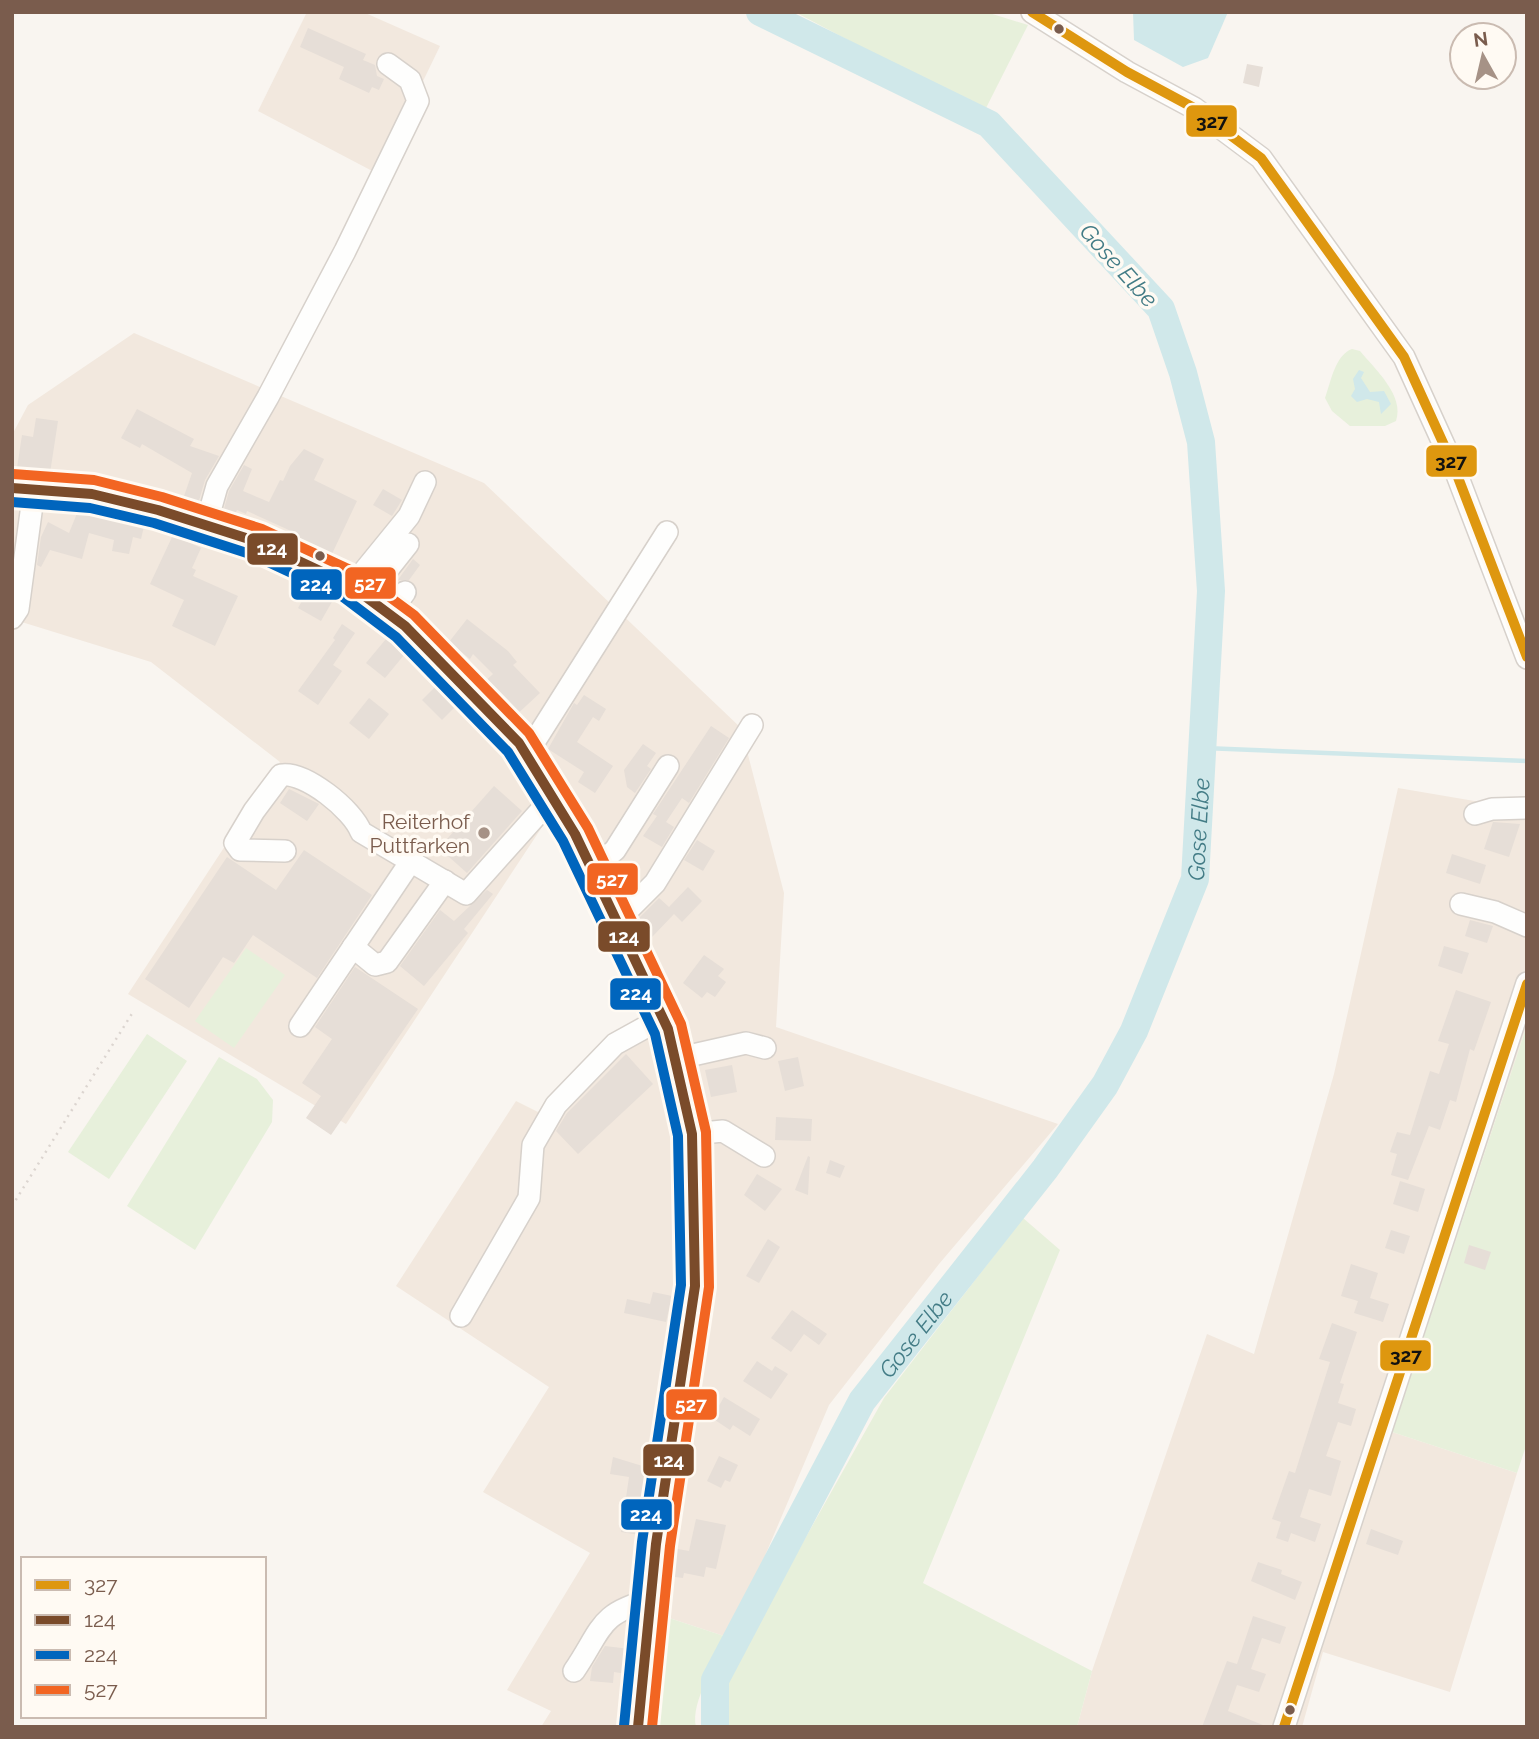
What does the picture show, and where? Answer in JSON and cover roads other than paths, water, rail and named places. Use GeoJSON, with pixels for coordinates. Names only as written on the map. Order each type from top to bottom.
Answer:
{"type":"FeatureCollection","features":[{"type":"Feature","properties":{"kind":"street"},"geometry":{"type":"LineString","coordinates":[[1032,12],[1127,72],[1194,108],[1261,158],[1404,357],[1454,467],[1527,658]]}},
{"type":"Feature","properties":{"kind":"street"},"geometry":{"type":"LineString","coordinates":[[206,525],[216,486],[268,397],[339,263],[418,101],[410,80],[388,64]]}},
{"type":"Feature","properties":{"kind":"street"},"geometry":{"type":"LineString","coordinates":[[359,591],[409,516],[425,482]]}},
{"type":"Feature","properties":{"kind":"street"},"geometry":{"type":"LineString","coordinates":[[12,488],[93,494],[206,525],[269,547],[359,591],[405,625],[509,733],[526,755],[575,834],[662,1018],[675,1059],[692,1134],[695,1286],[656,1544],[638,1727]]}},
{"type":"Feature","properties":{"kind":"street"},"geometry":{"type":"LineString","coordinates":[[12,618],[18,609],[34,490]]}},
{"type":"Feature","properties":{"kind":"street"},"geometry":{"type":"LineString","coordinates":[[526,755],[667,532]]}},
{"type":"Feature","properties":{"kind":"street"},"geometry":{"type":"LineString","coordinates":[[359,591],[408,544]]}},
{"type":"Feature","properties":{"kind":"street"},"geometry":{"type":"LineString","coordinates":[[389,614],[405,592]]}},
{"type":"Feature","properties":{"kind":"street"},"geometry":{"type":"LineString","coordinates":[[615,923],[656,883],[752,725]]}},
{"type":"Feature","properties":{"kind":"street"},"geometry":{"type":"LineString","coordinates":[[591,870],[615,850],[668,766]]}},
{"type":"Feature","properties":{"kind":"street"},"geometry":{"type":"LineString","coordinates":[[285,851],[240,850],[235,843],[254,811],[281,775],[293,773],[329,796],[357,822],[361,832],[466,894],[552,798]]}},
{"type":"Feature","properties":{"kind":"street"},"geometry":{"type":"LineString","coordinates":[[1475,814],[1492,808],[1527,808]]}},
{"type":"Feature","properties":{"kind":"street"},"geometry":{"type":"LineString","coordinates":[[300,1026],[411,861]]}},
{"type":"Feature","properties":{"kind":"street"},"geometry":{"type":"LineString","coordinates":[[353,947],[375,965],[387,962],[445,881]]}},
{"type":"Feature","properties":{"kind":"street"},"geometry":{"type":"LineString","coordinates":[[1461,904],[1483,908],[1527,926]]}},
{"type":"Feature","properties":{"kind":"street"},"geometry":{"type":"LineString","coordinates":[[1284,1727],[1527,983]]}},
{"type":"Feature","properties":{"kind":"street"},"geometry":{"type":"LineString","coordinates":[[461,1316],[529,1198],[533,1145],[556,1105],[615,1044],[662,1018]]}},
{"type":"Feature","properties":{"kind":"street"},"geometry":{"type":"LineString","coordinates":[[675,1059],[746,1043],[765,1048]]}},
{"type":"Feature","properties":{"kind":"street"},"geometry":{"type":"LineString","coordinates":[[692,1134],[723,1131],[764,1156]]}},
{"type":"Feature","properties":{"kind":"street"},"geometry":{"type":"LineString","coordinates":[[574,1671],[606,1619],[631,1605],[651,1600]]}},
{"type":"Feature","properties":{"kind":"water"},"geometry":{"type":"Polygon","coordinates":[[[1133,12],[1228,12],[1208,58],[1183,67],[1134,40],[1133,12]]]}},
{"type":"Feature","properties":{"kind":"water"},"geometry":{"type":"Polygon","coordinates":[[[1359,370],[1364,372],[1361,378],[1370,392],[1384,391],[1391,404],[1381,414],[1379,402],[1367,399],[1357,402],[1351,396],[1355,389],[1353,379],[1359,370]]]}},
{"type":"Feature","properties":{"kind":"waterway","name":"Gose Elbe"},"geometry":{"type":"LineString","coordinates":[[715,1727],[715,1680],[862,1401],[1045,1169],[1105,1085],[1134,1031],[1195,879],[1211,591],[1201,442],[1183,373],[1161,309],[989,124],[760,12]]}},
{"type":"Feature","properties":{"kind":"waterway"},"geometry":{"type":"LineString","coordinates":[[1204,748],[1527,761]]}},
{"type":"Feature","properties":{"kind":"place","name":"Reiterhof Puttfarken"},"geometry":{"type":"Point","coordinates":[484,833]}}]}
